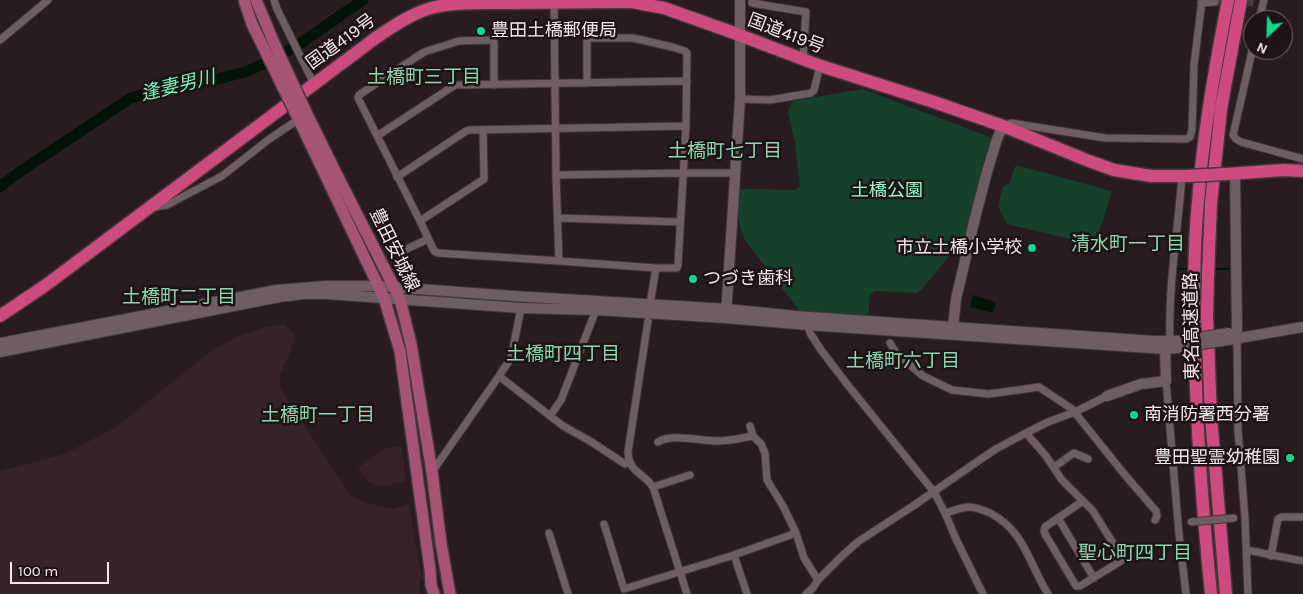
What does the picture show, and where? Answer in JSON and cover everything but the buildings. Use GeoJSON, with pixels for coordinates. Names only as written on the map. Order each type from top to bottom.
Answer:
{"type":"FeatureCollection","features":[{"type":"Feature","properties":{"kind":"highway","name":"東名高速道路"},"geometry":{"type":"LineString","coordinates":[[1226,594],[1211,417],[1207,315],[1208,268],[1211,203],[1221,108],[1241,0]]}},
{"type":"Feature","properties":{"kind":"highway","name":"国道419号"},"geometry":{"type":"LineString","coordinates":[[0,316],[46,285],[314,84],[426,5],[448,5],[468,2],[632,1],[664,8],[820,66],[1003,126],[1089,162],[1114,170],[1151,176],[1230,174],[1284,170],[1303,171]]}},
{"type":"Feature","properties":{"kind":"highway","name":"東名高速道路"},"geometry":{"type":"LineString","coordinates":[[1211,594],[1196,418],[1194,277],[1202,160],[1221,1]]}},
{"type":"Feature","properties":{"kind":"main road","name":"豊田安城線"},"geometry":{"type":"LineString","coordinates":[[244,0],[252,24],[300,116],[384,298],[400,351],[431,585],[434,594]]}},
{"type":"Feature","properties":{"kind":"main road","name":"豊田安城線"},"geometry":{"type":"LineString","coordinates":[[256,0],[274,43],[300,116],[336,173],[400,299],[411,344],[449,593]]}},
{"type":"Feature","properties":{"kind":"street"},"geometry":{"type":"LineString","coordinates":[[0,39],[48,0]]}},
{"type":"Feature","properties":{"kind":"street"},"geometry":{"type":"LineString","coordinates":[[274,0],[314,84]]}},
{"type":"Feature","properties":{"kind":"street"},"geometry":{"type":"LineString","coordinates":[[752,0],[752,3],[806,12],[803,59]]}},
{"type":"Feature","properties":{"kind":"street"},"geometry":{"type":"LineString","coordinates":[[554,1],[559,261]]}},
{"type":"Feature","properties":{"kind":"street"},"geometry":{"type":"LineString","coordinates":[[953,327],[956,299],[973,227],[997,138],[1003,126],[1011,123],[1105,138],[1187,139],[1192,130],[1194,65],[1202,2],[1221,1]]}},
{"type":"Feature","properties":{"kind":"street"},"geometry":{"type":"LineString","coordinates":[[1255,3],[1264,1]]}},
{"type":"Feature","properties":{"kind":"street"},"geometry":{"type":"LineString","coordinates":[[727,314],[740,99],[738,2]]}},
{"type":"Feature","properties":{"kind":"street"},"geometry":{"type":"LineString","coordinates":[[494,85],[494,42],[492,40],[459,41],[424,52],[358,95],[434,251],[438,253],[677,268],[686,126],[687,53],[658,43],[633,38],[590,38],[587,40],[587,83]]}},
{"type":"Feature","properties":{"kind":"street"},"geometry":{"type":"LineString","coordinates":[[1250,60],[1233,135],[1240,142],[1303,159]]}},
{"type":"Feature","properties":{"kind":"street"},"geometry":{"type":"LineString","coordinates":[[740,99],[770,100],[811,93],[814,90],[820,66]]}},
{"type":"Feature","properties":{"kind":"street"},"geometry":{"type":"LineString","coordinates":[[377,136],[455,85],[687,81]]}},
{"type":"Feature","properties":{"kind":"street"},"geometry":{"type":"LineString","coordinates":[[151,207],[167,205],[222,176],[300,116]]}},
{"type":"Feature","properties":{"kind":"street"},"geometry":{"type":"LineString","coordinates":[[397,177],[466,131],[686,126]]}},
{"type":"Feature","properties":{"kind":"street"},"geometry":{"type":"LineString","coordinates":[[420,221],[484,179],[483,130]]}},
{"type":"Feature","properties":{"kind":"street"},"geometry":{"type":"LineString","coordinates":[[556,176],[683,173],[736,174]]}},
{"type":"Feature","properties":{"kind":"street"},"geometry":{"type":"LineString","coordinates":[[1230,174],[1233,336],[1247,550],[1248,593],[1257,594]]}},
{"type":"Feature","properties":{"kind":"street"},"geometry":{"type":"LineString","coordinates":[[1184,176],[1171,279],[1169,315],[1173,345],[1166,381],[1186,594]]}},
{"type":"Feature","properties":{"kind":"street"},"geometry":{"type":"LineString","coordinates":[[558,218],[680,222]]}},
{"type":"Feature","properties":{"kind":"street"},"geometry":{"type":"LineString","coordinates":[[398,253],[428,239]]}},
{"type":"Feature","properties":{"kind":"street"},"geometry":{"type":"LineString","coordinates":[[651,298],[656,268]]}},
{"type":"Feature","properties":{"kind":"street"},"geometry":{"type":"LineString","coordinates":[[0,343],[277,290],[326,286],[378,286],[514,296],[727,314],[808,325],[1173,345],[1303,327]]}},
{"type":"Feature","properties":{"kind":"street"},"geometry":{"type":"LineString","coordinates":[[0,352],[279,297],[303,294],[327,294],[521,308],[795,316],[1154,341],[1173,345]]}},
{"type":"Feature","properties":{"kind":"street"},"geometry":{"type":"LineString","coordinates":[[432,472],[511,358],[521,308]]}},
{"type":"Feature","properties":{"kind":"street"},"geometry":{"type":"LineString","coordinates":[[550,416],[561,400],[596,310]]}},
{"type":"Feature","properties":{"kind":"street"},"geometry":{"type":"LineString","coordinates":[[648,321],[628,461],[653,487],[687,594]]}},
{"type":"Feature","properties":{"kind":"street"},"geometry":{"type":"LineString","coordinates":[[1233,336],[1303,321]]}},
{"type":"Feature","properties":{"kind":"street"},"geometry":{"type":"LineString","coordinates":[[808,325],[810,333],[821,350],[934,492],[983,594]]}},
{"type":"Feature","properties":{"kind":"street"},"geometry":{"type":"LineString","coordinates":[[890,343],[896,353],[924,376],[952,390],[989,394],[1038,387],[1072,409],[1156,512],[1155,520]]}},
{"type":"Feature","properties":{"kind":"street"},"geometry":{"type":"LineString","coordinates":[[499,376],[563,426],[590,441],[619,461],[625,464],[628,461]]}},
{"type":"Feature","properties":{"kind":"street"},"geometry":{"type":"LineString","coordinates":[[806,594],[859,541],[934,492],[996,448],[1107,396],[1141,384],[1166,381]]}},
{"type":"Feature","properties":{"kind":"street"},"geometry":{"type":"LineString","coordinates":[[750,426],[753,436],[761,444],[765,453],[767,480],[783,506],[796,534],[804,558],[818,580]]}},
{"type":"Feature","properties":{"kind":"street"},"geometry":{"type":"LineString","coordinates":[[1026,433],[1046,456],[1062,480],[1093,511],[1121,556],[1121,561],[1080,586],[1076,586],[1044,531],[1045,527],[1083,502]]}},
{"type":"Feature","properties":{"kind":"street"},"geometry":{"type":"LineString","coordinates":[[658,442],[668,438],[731,441],[753,436]]}},
{"type":"Feature","properties":{"kind":"street"},"geometry":{"type":"LineString","coordinates":[[1054,467],[1074,453],[1088,459]]}},
{"type":"Feature","properties":{"kind":"street"},"geometry":{"type":"LineString","coordinates":[[653,487],[690,475]]}},
{"type":"Feature","properties":{"kind":"street"},"geometry":{"type":"LineString","coordinates":[[945,513],[970,507],[978,508],[997,517],[1020,539],[1039,580],[1048,594]]}},
{"type":"Feature","properties":{"kind":"street"},"geometry":{"type":"LineString","coordinates":[[1271,556],[1278,519],[1282,517],[1303,517]]}},
{"type":"Feature","properties":{"kind":"street"},"geometry":{"type":"LineString","coordinates":[[1058,518],[1094,578]]}},
{"type":"Feature","properties":{"kind":"street"},"geometry":{"type":"LineString","coordinates":[[1178,523],[1245,518]]}},
{"type":"Feature","properties":{"kind":"street"},"geometry":{"type":"LineString","coordinates":[[604,524],[624,589],[796,534]]}},
{"type":"Feature","properties":{"kind":"street"},"geometry":{"type":"LineString","coordinates":[[549,533],[568,594]]}},
{"type":"Feature","properties":{"kind":"street"},"geometry":{"type":"LineString","coordinates":[[1247,550],[1303,561]]}},
{"type":"Feature","properties":{"kind":"street"},"geometry":{"type":"LineString","coordinates":[[734,555],[747,594]]}},
{"type":"Feature","properties":{"kind":"street"},"geometry":{"type":"LineString","coordinates":[[813,588],[820,594]]}},
{"type":"Feature","properties":{"kind":"shaded area"},"geometry":{"type":"Polygon","coordinates":[[[973,295],[996,302],[993,313],[970,307],[973,295]]]}},
{"type":"Feature","properties":{"kind":"shaded area"},"geometry":{"type":"Polygon","coordinates":[[[284,324],[295,334],[291,350],[280,374],[280,388],[350,495],[363,502],[393,509],[409,504],[421,573],[419,594],[0,594],[0,471],[64,454],[115,428],[214,349],[239,336],[265,327],[284,324]]]}},
{"type":"Feature","properties":{"kind":"shaded area"},"geometry":{"type":"Polygon","coordinates":[[[401,446],[406,481],[381,487],[367,481],[358,468],[385,448],[401,446]]]}},
{"type":"Feature","properties":{"kind":"green space","name":"土橋公園"},"geometry":{"type":"Polygon","coordinates":[[[863,89],[992,138],[992,142],[966,236],[922,289],[917,293],[875,291],[870,294],[868,317],[807,313],[798,309],[744,239],[738,218],[740,189],[795,190],[800,186],[795,143],[788,112],[793,101],[863,89]]]}},
{"type":"Feature","properties":{"kind":"green space"},"geometry":{"type":"Polygon","coordinates":[[[1016,165],[1112,191],[1095,245],[1007,224],[998,206],[1003,187],[1009,183],[1016,165]]]}},
{"type":"Feature","properties":{"kind":"waterway","name":"逢妻男川"},"geometry":{"type":"LineString","coordinates":[[0,187],[129,99],[149,92],[186,87],[245,72],[295,47],[363,0]]}},
{"type":"Feature","properties":{"kind":"waterway"},"geometry":{"type":"LineString","coordinates":[[1176,269],[1188,269]]}},
{"type":"Feature","properties":{"kind":"waterway"},"geometry":{"type":"LineString","coordinates":[[1213,269],[1231,269]]}},
{"type":"Feature","properties":{"kind":"tunnel"},"geometry":{"type":"LineString","coordinates":[[1215,2],[1255,3]]}},
{"type":"Feature","properties":{"kind":"place","name":"豊田土橋郵便局"},"geometry":{"type":"Point","coordinates":[481,31]}},
{"type":"Feature","properties":{"kind":"place","name":"市立土橋小学校"},"geometry":{"type":"Point","coordinates":[1032,248]}},
{"type":"Feature","properties":{"kind":"place","name":"つづき歯科"},"geometry":{"type":"Point","coordinates":[693,279]}},
{"type":"Feature","properties":{"kind":"place","name":"南消防署西分署"},"geometry":{"type":"Point","coordinates":[1134,415]}},
{"type":"Feature","properties":{"kind":"place","name":"豊田聖霊幼稚園"},"geometry":{"type":"Point","coordinates":[1290,458]}},
{"type":"Feature","properties":{"kind":"district","name":"土橋町三丁目"},"geometry":{"type":"Point","coordinates":[424,78]}},
{"type":"Feature","properties":{"kind":"district","name":"土橋町七丁目"},"geometry":{"type":"Point","coordinates":[725,152]}},
{"type":"Feature","properties":{"kind":"district","name":"清水町一丁目"},"geometry":{"type":"Point","coordinates":[1128,245]}},
{"type":"Feature","properties":{"kind":"district","name":"土橋町二丁目"},"geometry":{"type":"Point","coordinates":[179,298]}},
{"type":"Feature","properties":{"kind":"district","name":"土橋町四丁目"},"geometry":{"type":"Point","coordinates":[563,355]}},
{"type":"Feature","properties":{"kind":"district","name":"土橋町六丁目"},"geometry":{"type":"Point","coordinates":[903,362]}},
{"type":"Feature","properties":{"kind":"district","name":"土橋町一丁目"},"geometry":{"type":"Point","coordinates":[318,416]}},
{"type":"Feature","properties":{"kind":"district","name":"聖心町四丁目"},"geometry":{"type":"Point","coordinates":[1135,554]}}]}
